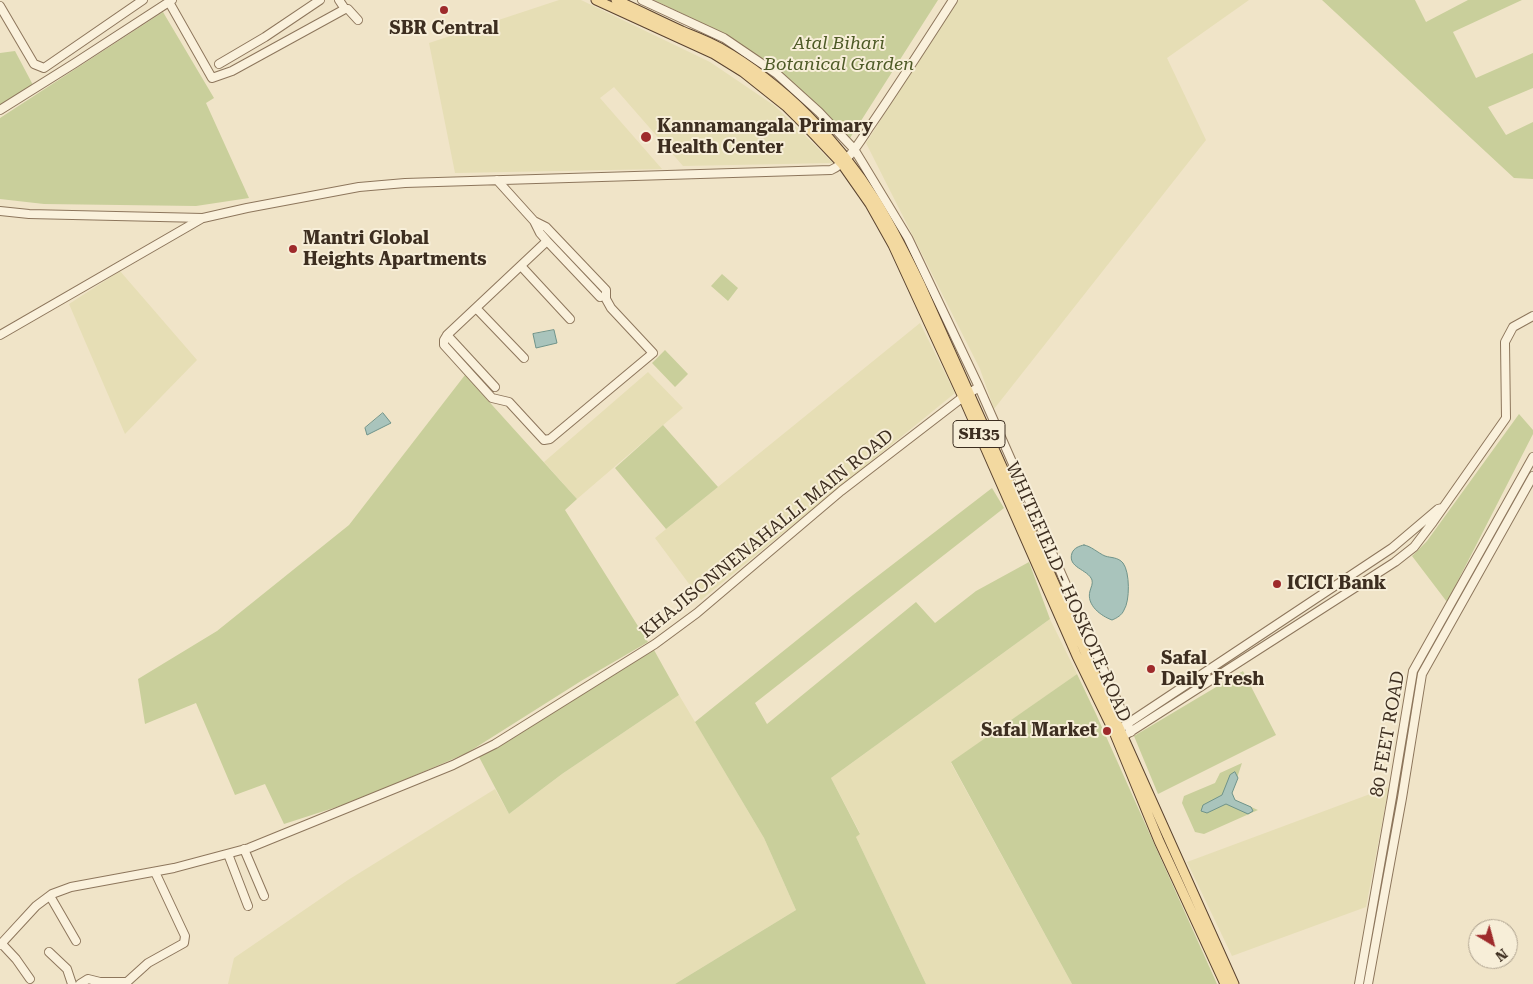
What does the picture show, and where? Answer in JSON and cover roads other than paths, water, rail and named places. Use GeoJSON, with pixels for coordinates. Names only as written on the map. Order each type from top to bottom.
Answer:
{"type":"FeatureCollection","features":[{"type":"Feature","properties":{"kind":"main road","name":"WHITEFIELD - HOSKOTE ROAD"},"geometry":{"type":"LineString","coordinates":[[596,0],[714,54],[743,72],[787,107],[844,162]]}},
{"type":"Feature","properties":{"kind":"main road","name":"WHITEFIELD - HOSKOTE ROAD"},"geometry":{"type":"LineString","coordinates":[[616,0],[718,47],[747,65],[792,100],[844,162],[893,245],[966,395],[1077,656],[1122,732],[1234,984]]}},
{"type":"Feature","properties":{"kind":"main road","name":"WHITEFIELD - HOSKOTE ROAD"},"geometry":{"type":"LineString","coordinates":[[1122,732],[1159,841],[1225,984]]}},
{"type":"Feature","properties":{"kind":"street"},"geometry":{"type":"LineString","coordinates":[[0,6],[34,64],[44,68],[143,0]]}},
{"type":"Feature","properties":{"kind":"street"},"geometry":{"type":"LineString","coordinates":[[219,64],[265,37],[320,0]]}},
{"type":"Feature","properties":{"kind":"street"},"geometry":{"type":"LineString","coordinates":[[339,0],[345,9],[351,11],[358,20]]}},
{"type":"Feature","properties":{"kind":"street"},"geometry":{"type":"LineString","coordinates":[[642,0],[724,38],[777,74],[819,112],[854,149],[908,238],[979,387],[1122,732]]}},
{"type":"Feature","properties":{"kind":"street"},"geometry":{"type":"LineString","coordinates":[[0,211],[29,214],[203,218],[261,205],[368,186],[426,181],[831,170],[844,162],[854,149],[952,0]]}},
{"type":"Feature","properties":{"kind":"street"},"geometry":{"type":"LineString","coordinates":[[0,110],[170,1],[212,78],[232,71],[345,9]]}},
{"type":"Feature","properties":{"kind":"street"},"geometry":{"type":"LineString","coordinates":[[497,180],[534,221],[540,233],[547,241],[600,297]]}},
{"type":"Feature","properties":{"kind":"street"},"geometry":{"type":"LineString","coordinates":[[0,335],[203,218]]}},
{"type":"Feature","properties":{"kind":"street"},"geometry":{"type":"LineString","coordinates":[[534,221],[546,227],[606,290],[606,299],[611,308],[653,354],[550,439],[544,440],[510,402],[492,398],[444,345],[444,340],[447,335],[547,241]]}},
{"type":"Feature","properties":{"kind":"street"},"geometry":{"type":"LineString","coordinates":[[521,266],[570,319]]}},
{"type":"Feature","properties":{"kind":"street"},"geometry":{"type":"LineString","coordinates":[[476,308],[524,358]]}},
{"type":"Feature","properties":{"kind":"street"},"geometry":{"type":"LineString","coordinates":[[1122,732],[1176,704],[1395,562],[1414,547],[1506,418],[1505,342],[1513,328],[1533,316]]}},
{"type":"Feature","properties":{"kind":"street"},"geometry":{"type":"LineString","coordinates":[[447,335],[495,387]]}},
{"type":"Feature","properties":{"kind":"street","name":"KHAJISONNENAHALLI MAIN ROAD"},"geometry":{"type":"LineString","coordinates":[[1,944],[36,906],[50,896],[71,887],[155,872],[244,849],[453,766],[495,744],[655,644],[697,613],[841,491],[979,387]]}},
{"type":"Feature","properties":{"kind":"street","name":"80 FEET ROAD"},"geometry":{"type":"LineString","coordinates":[[1358,984],[1392,797],[1412,671],[1533,457]]}},
{"type":"Feature","properties":{"kind":"street","name":"80 FEET ROAD"},"geometry":{"type":"LineString","coordinates":[[1368,984],[1402,798],[1422,674],[1533,476]]}},
{"type":"Feature","properties":{"kind":"street"},"geometry":{"type":"LineString","coordinates":[[1122,732],[1170,696],[1392,548],[1438,509],[1442,508]]}},
{"type":"Feature","properties":{"kind":"street"},"geometry":{"type":"LineString","coordinates":[[1170,696],[1176,704]]}},
{"type":"Feature","properties":{"kind":"street"},"geometry":{"type":"LineString","coordinates":[[244,849],[264,896]]}},
{"type":"Feature","properties":{"kind":"street"},"geometry":{"type":"LineString","coordinates":[[228,854],[248,906]]}},
{"type":"Feature","properties":{"kind":"street"},"geometry":{"type":"LineString","coordinates":[[80,984],[88,979],[100,982],[121,983],[133,978],[148,963],[184,943],[185,940],[155,872]]}},
{"type":"Feature","properties":{"kind":"street"},"geometry":{"type":"LineString","coordinates":[[50,896],[76,941]]}},
{"type":"Feature","properties":{"kind":"street"},"geometry":{"type":"LineString","coordinates":[[1,944],[16,959],[30,980]]}},
{"type":"Feature","properties":{"kind":"street"},"geometry":{"type":"LineString","coordinates":[[49,952],[65,966],[72,984]]}},
{"type":"Feature","properties":{"kind":"water"},"geometry":{"type":"Polygon","coordinates":[[[554,330],[557,343],[536,348],[533,334],[554,330]]]}},
{"type":"Feature","properties":{"kind":"water"},"geometry":{"type":"Polygon","coordinates":[[[383,413],[391,423],[367,435],[365,428],[383,413]]]}},
{"type":"Feature","properties":{"kind":"water"},"geometry":{"type":"Polygon","coordinates":[[[1084,545],[1105,556],[1119,560],[1125,567],[1128,586],[1126,606],[1121,615],[1112,620],[1099,613],[1092,605],[1089,596],[1092,580],[1090,576],[1072,562],[1073,551],[1084,545]]]}},
{"type":"Feature","properties":{"kind":"water"},"geometry":{"type":"Polygon","coordinates":[[[1235,772],[1238,778],[1232,793],[1235,800],[1251,807],[1253,811],[1248,814],[1226,804],[1207,813],[1201,811],[1203,805],[1222,795],[1230,775],[1235,772]]]}},
{"type":"Feature","properties":{"kind":"place","name":"SBR Central"},"geometry":{"type":"Point","coordinates":[444,10]}},
{"type":"Feature","properties":{"kind":"place","name":"Kannamangala Primary Health Center"},"geometry":{"type":"Point","coordinates":[646,137]}},
{"type":"Feature","properties":{"kind":"place","name":"Mantri Global Heights Apartments"},"geometry":{"type":"Point","coordinates":[293,249]}},
{"type":"Feature","properties":{"kind":"place","name":"ICICI Bank"},"geometry":{"type":"Point","coordinates":[1277,584]}},
{"type":"Feature","properties":{"kind":"place","name":"Safal Daily Fresh"},"geometry":{"type":"Point","coordinates":[1151,669]}},
{"type":"Feature","properties":{"kind":"place","name":"Safal Market"},"geometry":{"type":"Point","coordinates":[1107,731]}},
{"type":"Feature","properties":{"kind":"park label","name":"Atal Bihari Botanical Garden"},"geometry":{"type":"Point","coordinates":[839,54]}}]}
